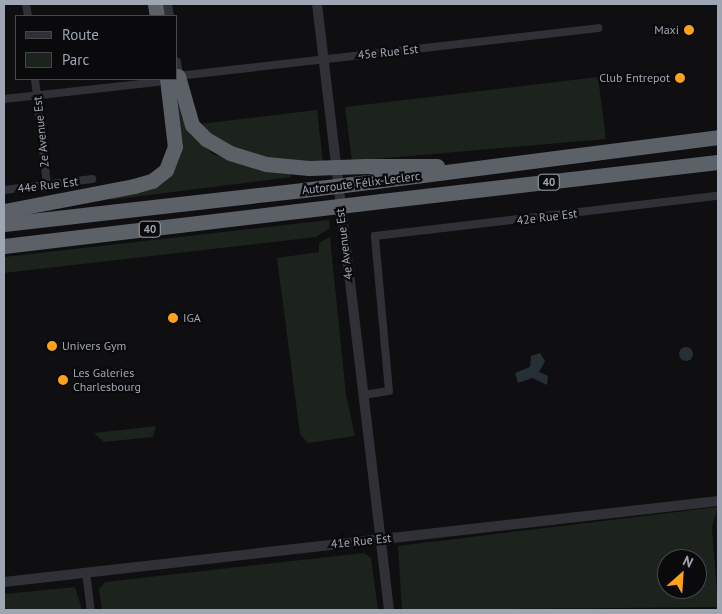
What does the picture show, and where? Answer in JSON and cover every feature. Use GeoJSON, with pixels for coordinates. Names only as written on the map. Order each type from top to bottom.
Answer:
{"type":"FeatureCollection","features":[{"type":"Feature","properties":{"kind":"highway"},"geometry":{"type":"LineString","coordinates":[[4,211],[134,186],[152,181],[166,170],[175,147],[170,80]]}},
{"type":"Feature","properties":{"kind":"highway"},"geometry":{"type":"LineString","coordinates":[[172,80],[192,125],[206,139],[230,153],[266,164],[309,168],[366,166],[471,169]]}},
{"type":"Feature","properties":{"kind":"highway","name":"Autoroute Félix-Leclerc"},"geometry":{"type":"LineString","coordinates":[[4,224],[303,190],[718,137]]}},
{"type":"Feature","properties":{"kind":"highway","name":"Autoroute Félix-Leclerc"},"geometry":{"type":"LineString","coordinates":[[4,246],[718,162]]}},
{"type":"Feature","properties":{"kind":"highway"},"geometry":{"type":"LineString","coordinates":[[4,252],[41,241]]}},
{"type":"Feature","properties":{"kind":"street","name":"4e Avenue Est"},"geometry":{"type":"LineString","coordinates":[[317,4],[389,610]]}},
{"type":"Feature","properties":{"kind":"street","name":"45e Rue Est"},"geometry":{"type":"LineString","coordinates":[[178,74],[598,28]]}},
{"type":"Feature","properties":{"kind":"street","name":"2e Avenue Est"},"geometry":{"type":"LineString","coordinates":[[35,80],[47,185]]}},
{"type":"Feature","properties":{"kind":"street","name":"45e Rue Est"},"geometry":{"type":"LineString","coordinates":[[4,99],[137,80]]}},
{"type":"Feature","properties":{"kind":"street","name":"44e Rue Est"},"geometry":{"type":"LineString","coordinates":[[4,190],[92,179]]}},
{"type":"Feature","properties":{"kind":"street","name":"42e Rue Est"},"geometry":{"type":"LineString","coordinates":[[362,395],[389,392],[375,236],[718,196]]}},
{"type":"Feature","properties":{"kind":"street","name":"41e Rue Est"},"geometry":{"type":"LineString","coordinates":[[4,582],[718,501]]}},
{"type":"Feature","properties":{"kind":"street"},"geometry":{"type":"LineString","coordinates":[[86,572],[91,610]]}},
{"type":"Feature","properties":{"kind":"green space"},"geometry":{"type":"Polygon","coordinates":[[[598,77],[606,139],[352,161],[345,107],[598,77]]]}},
{"type":"Feature","properties":{"kind":"green space"},"geometry":{"type":"Polygon","coordinates":[[[179,103],[192,135],[214,155],[291,172],[291,177],[109,200],[169,170],[179,103]]]}},
{"type":"Feature","properties":{"kind":"green space"},"geometry":{"type":"Polygon","coordinates":[[[317,110],[323,162],[264,158],[212,139],[200,124],[317,110]]]}},
{"type":"Feature","properties":{"kind":"green space"},"geometry":{"type":"Polygon","coordinates":[[[329,220],[330,228],[316,237],[4,273],[4,257],[329,220]]]}},
{"type":"Feature","properties":{"kind":"green space"},"geometry":{"type":"Polygon","coordinates":[[[330,237],[346,395],[355,436],[308,443],[300,434],[277,258],[319,252],[319,243],[330,237]]]}},
{"type":"Feature","properties":{"kind":"green space"},"geometry":{"type":"Polygon","coordinates":[[[156,426],[153,437],[104,442],[94,433],[156,426]]]}},
{"type":"Feature","properties":{"kind":"green space"},"geometry":{"type":"Polygon","coordinates":[[[718,507],[712,527],[718,607],[402,610],[398,546],[718,507]]]}},
{"type":"Feature","properties":{"kind":"green space"},"geometry":{"type":"Polygon","coordinates":[[[364,553],[371,558],[378,610],[102,610],[99,589],[105,582],[364,553]]]}},
{"type":"Feature","properties":{"kind":"green space"},"geometry":{"type":"Polygon","coordinates":[[[75,587],[82,610],[4,610],[4,594],[75,587]]]}},
{"type":"Feature","properties":{"kind":"shaded area"},"geometry":{"type":"Polygon","coordinates":[[[686,347],[691,349],[693,354],[691,359],[686,361],[681,359],[679,354],[681,349],[686,347]]]}},
{"type":"Feature","properties":{"kind":"shaded area"},"geometry":{"type":"Polygon","coordinates":[[[540,353],[545,361],[539,372],[548,376],[547,385],[532,378],[518,383],[515,373],[530,367],[531,356],[540,353]]]}},
{"type":"Feature","properties":{"kind":"place","name":"Maxi"},"geometry":{"type":"Point","coordinates":[689,30]}},
{"type":"Feature","properties":{"kind":"place","name":"Club Entrepot"},"geometry":{"type":"Point","coordinates":[680,78]}},
{"type":"Feature","properties":{"kind":"place","name":"IGA"},"geometry":{"type":"Point","coordinates":[173,318]}},
{"type":"Feature","properties":{"kind":"place","name":"Univers Gym"},"geometry":{"type":"Point","coordinates":[52,346]}},
{"type":"Feature","properties":{"kind":"place","name":"Les Galeries Charlesbourg"},"geometry":{"type":"Point","coordinates":[63,380]}}]}
